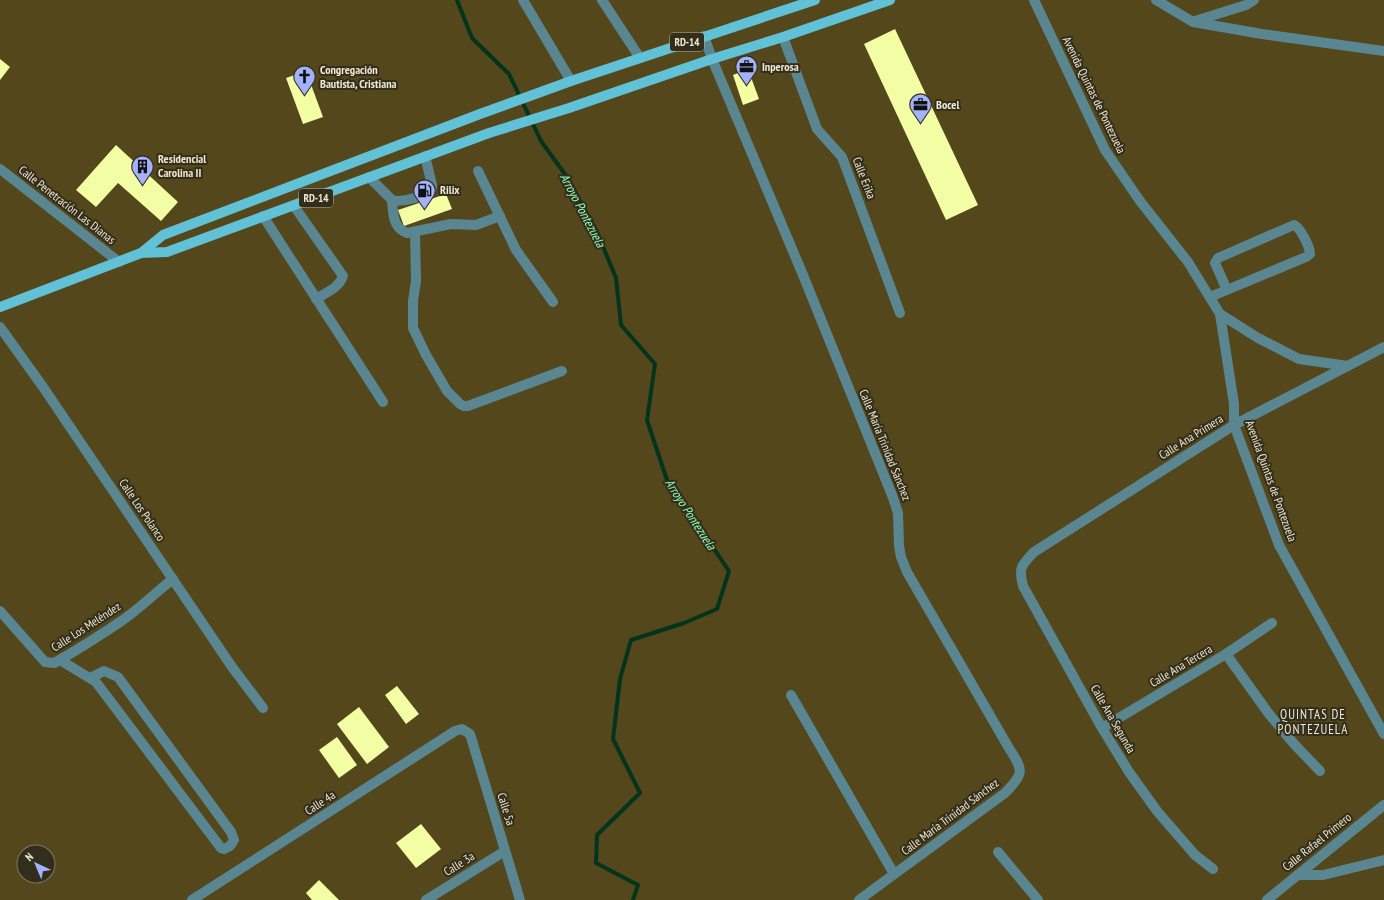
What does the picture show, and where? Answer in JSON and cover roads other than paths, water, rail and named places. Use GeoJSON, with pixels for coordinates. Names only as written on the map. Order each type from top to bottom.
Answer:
{"type":"FeatureCollection","features":[{"type":"Feature","properties":{"kind":"main road","name":"RD-14"},"geometry":{"type":"LineString","coordinates":[[0,307],[141,253],[163,235],[480,114],[571,81],[815,0]]}},
{"type":"Feature","properties":{"kind":"main road","name":"RD-14"},"geometry":{"type":"LineString","coordinates":[[141,253],[167,252],[489,133],[569,108],[890,0]]}},
{"type":"Feature","properties":{"kind":"street"},"geometry":{"type":"LineString","coordinates":[[523,0],[571,81]]}},
{"type":"Feature","properties":{"kind":"street"},"geometry":{"type":"LineString","coordinates":[[602,0],[640,58]]}},
{"type":"Feature","properties":{"kind":"street","name":"Avenida Quintas de Pontezuela"},"geometry":{"type":"LineString","coordinates":[[1034,0],[1105,150],[1140,201],[1188,262],[1220,314],[1234,404],[1234,425],[1279,545],[1384,734]]}},
{"type":"Feature","properties":{"kind":"street"},"geometry":{"type":"LineString","coordinates":[[1156,0],[1193,22],[1262,34],[1384,51]]}},
{"type":"Feature","properties":{"kind":"street"},"geometry":{"type":"LineString","coordinates":[[1193,22],[1246,5],[1254,0]]}},
{"type":"Feature","properties":{"kind":"street","name":"Calle María Trinidad Sánchez"},"geometry":{"type":"LineString","coordinates":[[704,36],[712,59],[803,275],[892,495],[898,513],[899,546],[901,557],[907,572],[1018,764],[1020,771],[1020,777],[1005,793],[859,900]]}},
{"type":"Feature","properties":{"kind":"street","name":"Calle Erika"},"geometry":{"type":"LineString","coordinates":[[783,37],[817,129],[842,157],[900,313]]}},
{"type":"Feature","properties":{"kind":"street"},"geometry":{"type":"LineString","coordinates":[[369,177],[392,200],[402,202],[430,190],[432,182],[426,156]]}},
{"type":"Feature","properties":{"kind":"street","name":"Calle Penetración Las Dianas"},"geometry":{"type":"LineString","coordinates":[[0,168],[119,262]]}},
{"type":"Feature","properties":{"kind":"street"},"geometry":{"type":"LineString","coordinates":[[478,171],[516,250],[553,302]]}},
{"type":"Feature","properties":{"kind":"street"},"geometry":{"type":"LineString","coordinates":[[392,200],[393,215],[396,225],[403,232],[407,233],[450,224],[476,225],[500,216]]}},
{"type":"Feature","properties":{"kind":"street"},"geometry":{"type":"LineString","coordinates":[[294,206],[343,276],[341,282],[336,287],[316,298]]}},
{"type":"Feature","properties":{"kind":"street"},"geometry":{"type":"LineString","coordinates":[[263,216],[383,402]]}},
{"type":"Feature","properties":{"kind":"street"},"geometry":{"type":"LineString","coordinates":[[1210,297],[1227,290],[1306,257],[1310,254],[1310,249],[1298,227],[1294,225],[1218,258],[1215,263],[1227,290]]}},
{"type":"Feature","properties":{"kind":"street"},"geometry":{"type":"LineString","coordinates":[[415,232],[416,274],[413,301],[413,328],[426,355],[447,391],[460,404],[468,406],[562,371]]}},
{"type":"Feature","properties":{"kind":"street"},"geometry":{"type":"LineString","coordinates":[[1220,314],[1258,338],[1299,359],[1348,366]]}},
{"type":"Feature","properties":{"kind":"street","name":"Calle Los Polanco"},"geometry":{"type":"LineString","coordinates":[[0,327],[44,387],[232,667],[263,708]]}},
{"type":"Feature","properties":{"kind":"street","name":"Calle Ana Primera"},"geometry":{"type":"LineString","coordinates":[[1021,565],[1034,552],[1234,425],[1384,346]]}},
{"type":"Feature","properties":{"kind":"street","name":"Calle Ana Segunda"},"geometry":{"type":"LineString","coordinates":[[1021,565],[1020,575],[1023,586],[1102,728],[1129,772],[1157,811],[1195,856],[1213,869]]}},
{"type":"Feature","properties":{"kind":"street","name":"Calle Los Meléndez"},"geometry":{"type":"LineString","coordinates":[[0,611],[45,662],[54,663],[120,622],[157,591],[173,580]]}},
{"type":"Feature","properties":{"kind":"street","name":"Calle Ana Tercera"},"geometry":{"type":"LineString","coordinates":[[1102,728],[1226,654],[1272,623]]}},
{"type":"Feature","properties":{"kind":"street"},"geometry":{"type":"LineString","coordinates":[[1226,654],[1270,714],[1295,745],[1320,771]]}},
{"type":"Feature","properties":{"kind":"street"},"geometry":{"type":"LineString","coordinates":[[60,660],[96,682],[221,848],[224,849],[230,846],[234,840],[231,832],[118,677],[104,671],[90,678]]}},
{"type":"Feature","properties":{"kind":"street"},"geometry":{"type":"LineString","coordinates":[[791,695],[894,874]]}},
{"type":"Feature","properties":{"kind":"street","name":"Calle 5a"},"geometry":{"type":"LineString","coordinates":[[462,729],[470,734],[520,900]]}},
{"type":"Feature","properties":{"kind":"street","name":"Calle 4a"},"geometry":{"type":"LineString","coordinates":[[192,900],[455,731],[462,729]]}},
{"type":"Feature","properties":{"kind":"street","name":"Calle Rafael Primero"},"geometry":{"type":"LineString","coordinates":[[1267,900],[1384,805]]}},
{"type":"Feature","properties":{"kind":"street","name":"Calle 3a"},"geometry":{"type":"LineString","coordinates":[[426,900],[505,851]]}},
{"type":"Feature","properties":{"kind":"street"},"geometry":{"type":"LineString","coordinates":[[998,852],[1038,900]]}},
{"type":"Feature","properties":{"kind":"street"},"geometry":{"type":"LineString","coordinates":[[1298,875],[1323,875],[1384,860]]}},
{"type":"Feature","properties":{"kind":"waterway","name":"Arroyo Pontezuela"},"geometry":{"type":"LineString","coordinates":[[457,0],[472,38],[509,74],[541,141],[567,177],[597,232],[616,278],[621,325],[655,364],[647,420],[667,480],[729,571],[717,609],[684,623],[631,640],[620,679],[613,739],[640,793],[597,835],[596,863],[638,885],[633,900]]}},
{"type":"Feature","properties":{"kind":"place","name":"Inperosa"},"geometry":{"type":"Point","coordinates":[746,86]}},
{"type":"Feature","properties":{"kind":"place","name":"Congregación Bautista, Cristiana"},"geometry":{"type":"Point","coordinates":[305,96]}},
{"type":"Feature","properties":{"kind":"place","name":"Bocel"},"geometry":{"type":"Point","coordinates":[921,124]}},
{"type":"Feature","properties":{"kind":"place","name":"Residencial Carolina II"},"geometry":{"type":"Point","coordinates":[142,186]}},
{"type":"Feature","properties":{"kind":"place","name":"Rilix"},"geometry":{"type":"Point","coordinates":[425,210]}},
{"type":"Feature","properties":{"kind":"district","name":"QUINTAS DE PONTEZUELA"},"geometry":{"type":"Point","coordinates":[1313,722]}}]}
